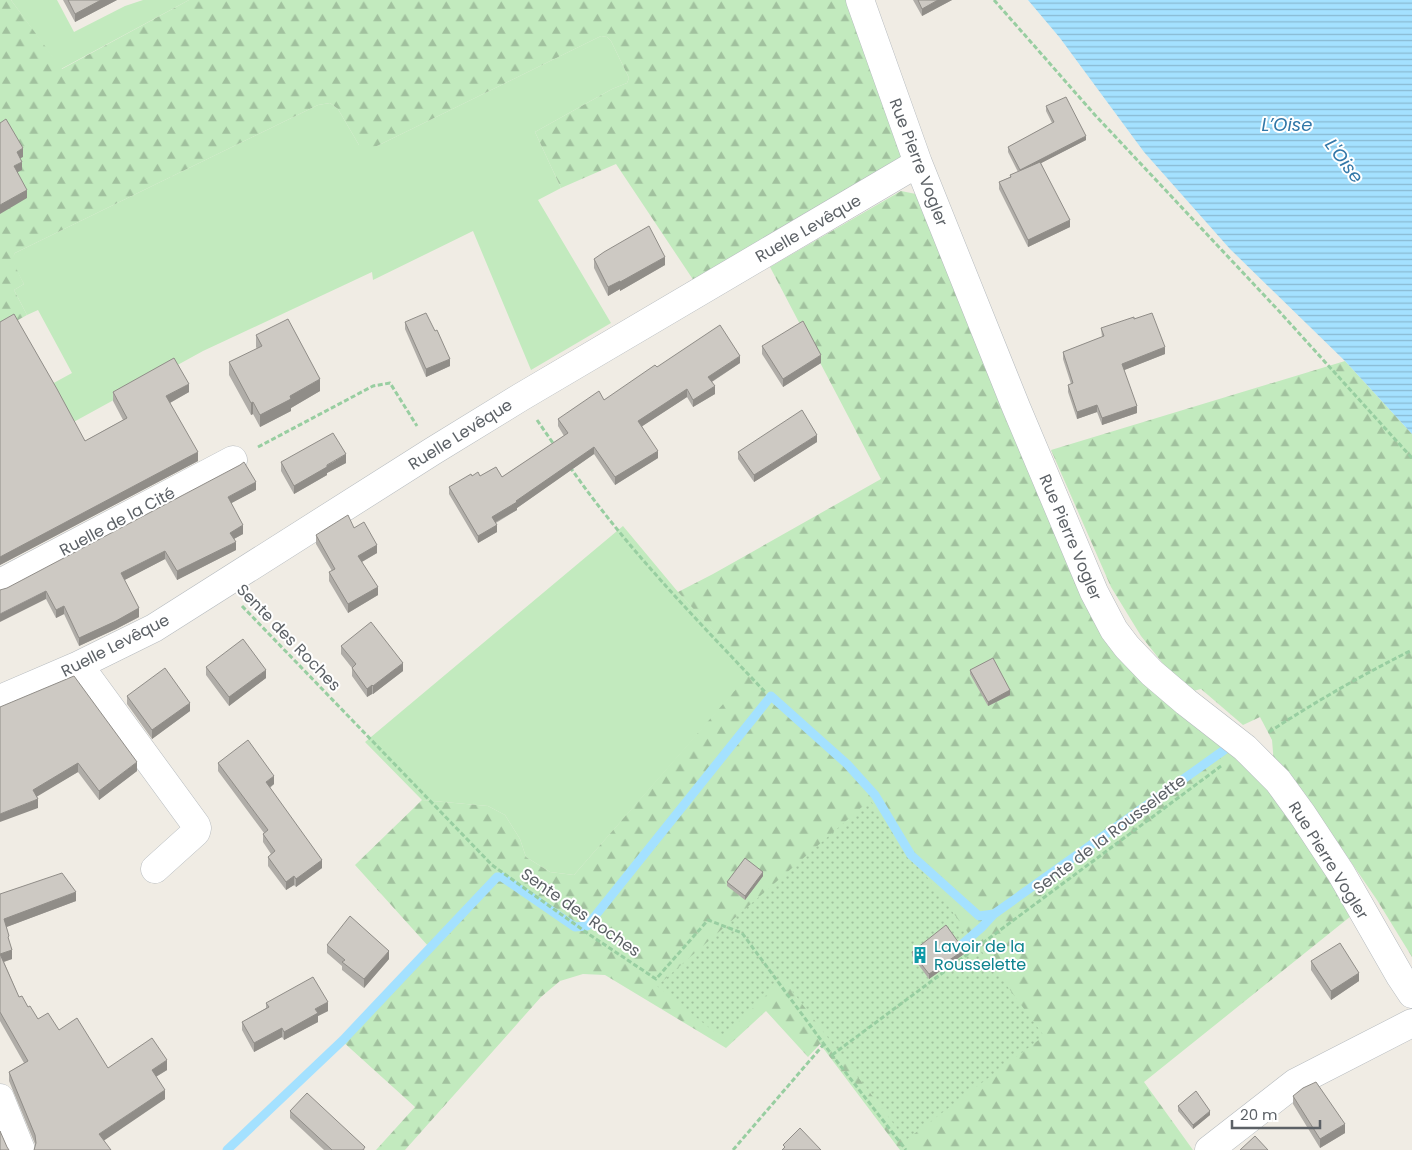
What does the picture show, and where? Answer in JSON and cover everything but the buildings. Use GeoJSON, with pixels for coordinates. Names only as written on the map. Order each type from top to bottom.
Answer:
{"type":"FeatureCollection","features":[{"type":"Feature","properties":{"kind":"street","name":"Rue Pierre Vogler"},"geometry":{"type":"LineString","coordinates":[[860,0],[918,163],[1016,407],[1094,592],[1114,630],[1127,648],[1159,679],[1245,748],[1278,781],[1341,872],[1412,994]]}},
{"type":"Feature","properties":{"kind":"street","name":"Ruelle Levêque"},"geometry":{"type":"LineString","coordinates":[[0,699],[79,665],[154,628],[521,397],[918,163]]}},
{"type":"Feature","properties":{"kind":"street","name":"Ruelle de la Cité"},"geometry":{"type":"LineString","coordinates":[[0,582],[233,460]]}},
{"type":"Feature","properties":{"kind":"street"},"geometry":{"type":"LineString","coordinates":[[79,665],[196,824],[196,832],[155,869]]}},
{"type":"Feature","properties":{"kind":"street"},"geometry":{"type":"LineString","coordinates":[[1209,1150],[1295,1082],[1412,1023]]}},
{"type":"Feature","properties":{"kind":"street"},"geometry":{"type":"LineString","coordinates":[[0,1098],[21,1150]]}},
{"type":"Feature","properties":{"kind":"path"},"geometry":{"type":"LineString","coordinates":[[994,0],[1095,116],[1278,310],[1412,458]]}},
{"type":"Feature","properties":{"kind":"path"},"geometry":{"type":"LineString","coordinates":[[233,460],[373,386],[390,383],[433,451]]}},
{"type":"Feature","properties":{"kind":"path"},"geometry":{"type":"LineString","coordinates":[[521,397],[557,449]]}},
{"type":"Feature","properties":{"kind":"path"},"geometry":{"type":"LineString","coordinates":[[568,464],[598,506],[678,599],[766,693]]}},
{"type":"Feature","properties":{"kind":"path","name":"Sente des Roches"},"geometry":{"type":"LineString","coordinates":[[222,586],[492,865],[590,935],[656,979],[708,920],[742,933],[832,1055],[906,1150]]}},
{"type":"Feature","properties":{"kind":"path","name":"Sente de la Rousselette"},"geometry":{"type":"LineString","coordinates":[[832,1055],[1245,748],[1302,710],[1369,671],[1412,650]]}},
{"type":"Feature","properties":{"kind":"path"},"geometry":{"type":"LineString","coordinates":[[733,1150],[824,1044]]}},
{"type":"Feature","properties":{"kind":"green space"},"geometry":{"type":"Polygon","coordinates":[[[0,0],[11,0],[62,69],[189,0],[847,0],[904,157],[694,281],[616,164],[561,188],[535,132],[612,89],[627,83],[629,78],[611,41],[607,37],[601,36],[377,146],[366,148],[359,145],[338,109],[330,103],[318,105],[15,253],[12,260],[24,284],[14,290],[27,315],[0,330],[0,0]]]}},
{"type":"Feature","properties":{"kind":"green space"},"geometry":{"type":"Polygon","coordinates":[[[11,0],[57,0],[74,32],[125,6],[143,0],[189,0],[61,69],[11,0]]]}},
{"type":"Feature","properties":{"kind":"green space"},"geometry":{"type":"Polygon","coordinates":[[[601,36],[607,37],[611,41],[629,78],[627,83],[612,89],[535,132],[561,188],[538,200],[611,323],[531,370],[473,231],[373,280],[372,272],[203,351],[70,424],[50,385],[72,373],[38,310],[27,315],[14,290],[24,284],[11,260],[15,253],[318,105],[330,103],[338,109],[359,145],[377,146],[601,36]]]}},
{"type":"Feature","properties":{"kind":"green space"},"geometry":{"type":"Polygon","coordinates":[[[901,191],[916,194],[1094,617],[1262,780],[1356,912],[1144,1082],[1193,1150],[900,1150],[820,1044],[808,1057],[766,1011],[726,1048],[605,975],[583,974],[560,981],[541,997],[405,1150],[376,1150],[415,1107],[341,1040],[429,947],[355,865],[422,800],[488,806],[505,815],[520,839],[526,857],[550,872],[574,875],[751,672],[678,592],[881,479],[770,267],[901,191]]]}},
{"type":"Feature","properties":{"kind":"green space"},"geometry":{"type":"Polygon","coordinates":[[[1345,361],[1412,434],[1412,957],[1377,900],[1314,808],[1274,764],[1272,740],[1260,717],[1243,725],[1201,689],[1193,691],[1164,665],[1141,636],[1111,587],[1051,450],[1345,361]]]}},
{"type":"Feature","properties":{"kind":"green space"},"geometry":{"type":"Polygon","coordinates":[[[623,526],[678,592],[752,672],[574,875],[550,872],[526,857],[520,839],[505,815],[488,806],[422,800],[365,742],[623,526]]]}},
{"type":"Feature","properties":{"kind":"green space"},"geometry":{"type":"Polygon","coordinates":[[[870,800],[1044,1036],[906,1140],[783,979],[722,1038],[657,986],[870,800]]]}},
{"type":"Feature","properties":{"kind":"water","name":"L’Oise"},"geometry":{"type":"Polygon","coordinates":[[[1028,0],[1412,0],[1412,434],[1345,361],[1230,249],[1144,152],[1060,38],[1028,0]]]}},
{"type":"Feature","properties":{"kind":"waterway"},"geometry":{"type":"LineString","coordinates":[[227,1150],[343,1040],[497,877],[502,877],[575,927],[587,926],[771,696],[847,764],[875,795],[911,855],[979,916],[994,914],[1227,748]]}},
{"type":"Feature","properties":{"kind":"waterway"},"geometry":{"type":"LineString","coordinates":[[959,947],[994,914]]}},
{"type":"Feature","properties":{"kind":"place","name":"Lavoir de la Rousselette"},"geometry":{"type":"Point","coordinates":[920,955]}},
{"type":"Feature","properties":{"kind":"water label","name":"L'Oise"},"geometry":{"type":"Point","coordinates":[1344,161]}}]}
